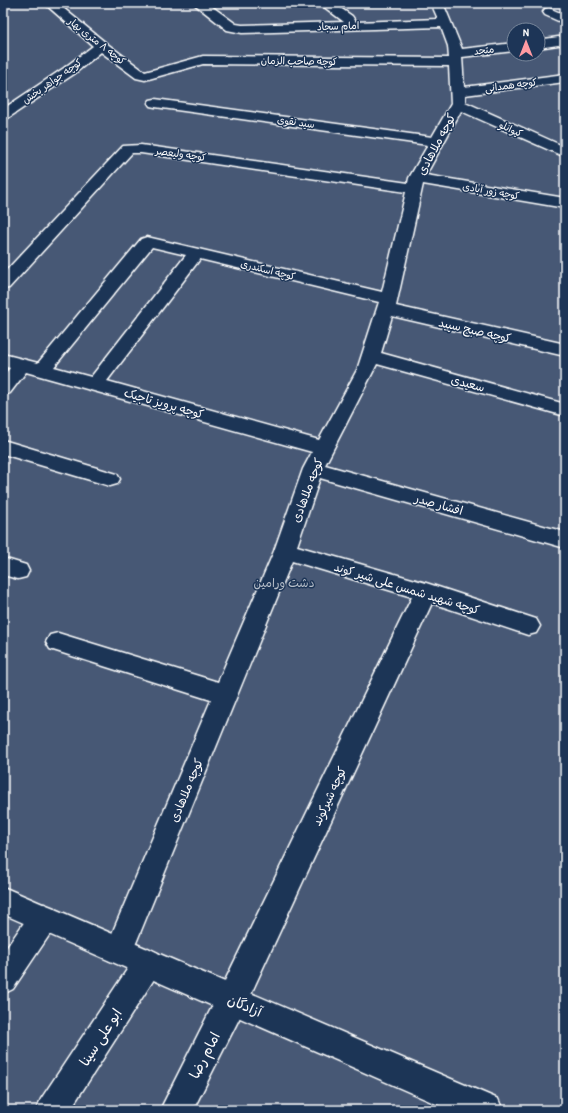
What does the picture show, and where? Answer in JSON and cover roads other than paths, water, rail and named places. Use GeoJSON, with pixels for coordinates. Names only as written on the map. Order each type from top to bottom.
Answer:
{"type":"FeatureCollection","features":[{"type":"Feature","properties":{"kind":"street","name":"کوچه ۸ متری بهار"},"geometry":{"type":"LineString","coordinates":[[50,3],[101,46],[141,75],[145,76]]}},
{"type":"Feature","properties":{"kind":"street"},"geometry":{"type":"LineString","coordinates":[[199,3],[237,28],[237,60]]}},
{"type":"Feature","properties":{"kind":"street"},"geometry":{"type":"LineString","coordinates":[[325,3],[348,19],[353,26]]}},
{"type":"Feature","properties":{"kind":"street"},"geometry":{"type":"LineString","coordinates":[[442,8],[454,46],[457,98]]}},
{"type":"Feature","properties":{"kind":"street","name":"امام سجاد"},"geometry":{"type":"LineString","coordinates":[[237,28],[353,26],[442,8]]}},
{"type":"Feature","properties":{"kind":"street"},"geometry":{"type":"LineString","coordinates":[[548,12],[565,20]]}},
{"type":"Feature","properties":{"kind":"street"},"geometry":{"type":"LineString","coordinates":[[546,43],[565,40]]}},
{"type":"Feature","properties":{"kind":"street","name":"کوچه جواهر بخش"},"geometry":{"type":"LineString","coordinates":[[3,115],[69,71],[101,46]]}},
{"type":"Feature","properties":{"kind":"street","name":"متحد"},"geometry":{"type":"LineString","coordinates":[[455,58],[506,48]]}},
{"type":"Feature","properties":{"kind":"street","name":"کوچه صاحب الزمان"},"geometry":{"type":"LineString","coordinates":[[145,76],[203,60],[455,58]]}},
{"type":"Feature","properties":{"kind":"street","name":"کوچه همدانی"},"geometry":{"type":"LineString","coordinates":[[457,98],[565,78]]}},
{"type":"Feature","properties":{"kind":"street","name":"کوچه ملاهادی"},"geometry":{"type":"LineString","coordinates":[[119,950],[285,551],[313,469],[366,370],[388,304],[416,183],[457,98]]}},
{"type":"Feature","properties":{"kind":"street","name":"کیوانلو"},"geometry":{"type":"LineString","coordinates":[[457,98],[562,151]]}},
{"type":"Feature","properties":{"kind":"street","name":"سید نقوی"},"geometry":{"type":"LineString","coordinates":[[155,103],[437,142]]}},
{"type":"Feature","properties":{"kind":"street","name":"کوچه ولیعصر"},"geometry":{"type":"LineString","coordinates":[[3,284],[128,149],[141,149],[416,183]]}},
{"type":"Feature","properties":{"kind":"street","name":"کوچه زور آبادی"},"geometry":{"type":"LineString","coordinates":[[416,183],[565,203]]}},
{"type":"Feature","properties":{"kind":"street","name":"کوچه اسکندری"},"geometry":{"type":"LineString","coordinates":[[42,370],[147,242],[196,253],[388,304]]}},
{"type":"Feature","properties":{"kind":"street"},"geometry":{"type":"LineString","coordinates":[[95,384],[196,253]]}},
{"type":"Feature","properties":{"kind":"street","name":"کوچه صبح سپید"},"geometry":{"type":"LineString","coordinates":[[388,304],[565,350]]}},
{"type":"Feature","properties":{"kind":"street","name":"سعیدی"},"geometry":{"type":"LineString","coordinates":[[370,356],[565,410]]}},
{"type":"Feature","properties":{"kind":"street","name":"کوچه پرویز تاجیک"},"geometry":{"type":"LineString","coordinates":[[3,360],[324,448]]}},
{"type":"Feature","properties":{"kind":"street"},"geometry":{"type":"LineString","coordinates":[[3,389],[22,365]]}},
{"type":"Feature","properties":{"kind":"street"},"geometry":{"type":"LineString","coordinates":[[3,447],[110,479]]}},
{"type":"Feature","properties":{"kind":"street","name":"افشار صدر"},"geometry":{"type":"LineString","coordinates":[[313,469],[565,540]]}},
{"type":"Feature","properties":{"kind":"street","name":"کوچه شهید شمس علی شیر کوند"},"geometry":{"type":"LineString","coordinates":[[285,551],[426,592],[528,626]]}},
{"type":"Feature","properties":{"kind":"street","name":"کوچه شیرکوند"},"geometry":{"type":"LineString","coordinates":[[232,1000],[426,592]]}},
{"type":"Feature","properties":{"kind":"street"},"geometry":{"type":"LineString","coordinates":[[58,642],[226,694]]}},
{"type":"Feature","properties":{"kind":"street","name":"آزادگان"},"geometry":{"type":"LineString","coordinates":[[3,900],[487,1110]]}},
{"type":"Feature","properties":{"kind":"street"},"geometry":{"type":"LineString","coordinates":[[3,979],[44,918]]}},
{"type":"Feature","properties":{"kind":"street","name":"ابو علی سینا"},"geometry":{"type":"LineString","coordinates":[[52,1110],[148,963]]}},
{"type":"Feature","properties":{"kind":"street","name":"امام رضا"},"geometry":{"type":"LineString","coordinates":[[176,1110],[232,1000]]}},
{"type":"Feature","properties":{"kind":"park label","name":"دشت ورامین"},"geometry":{"type":"Point","coordinates":[284,582]}}]}
